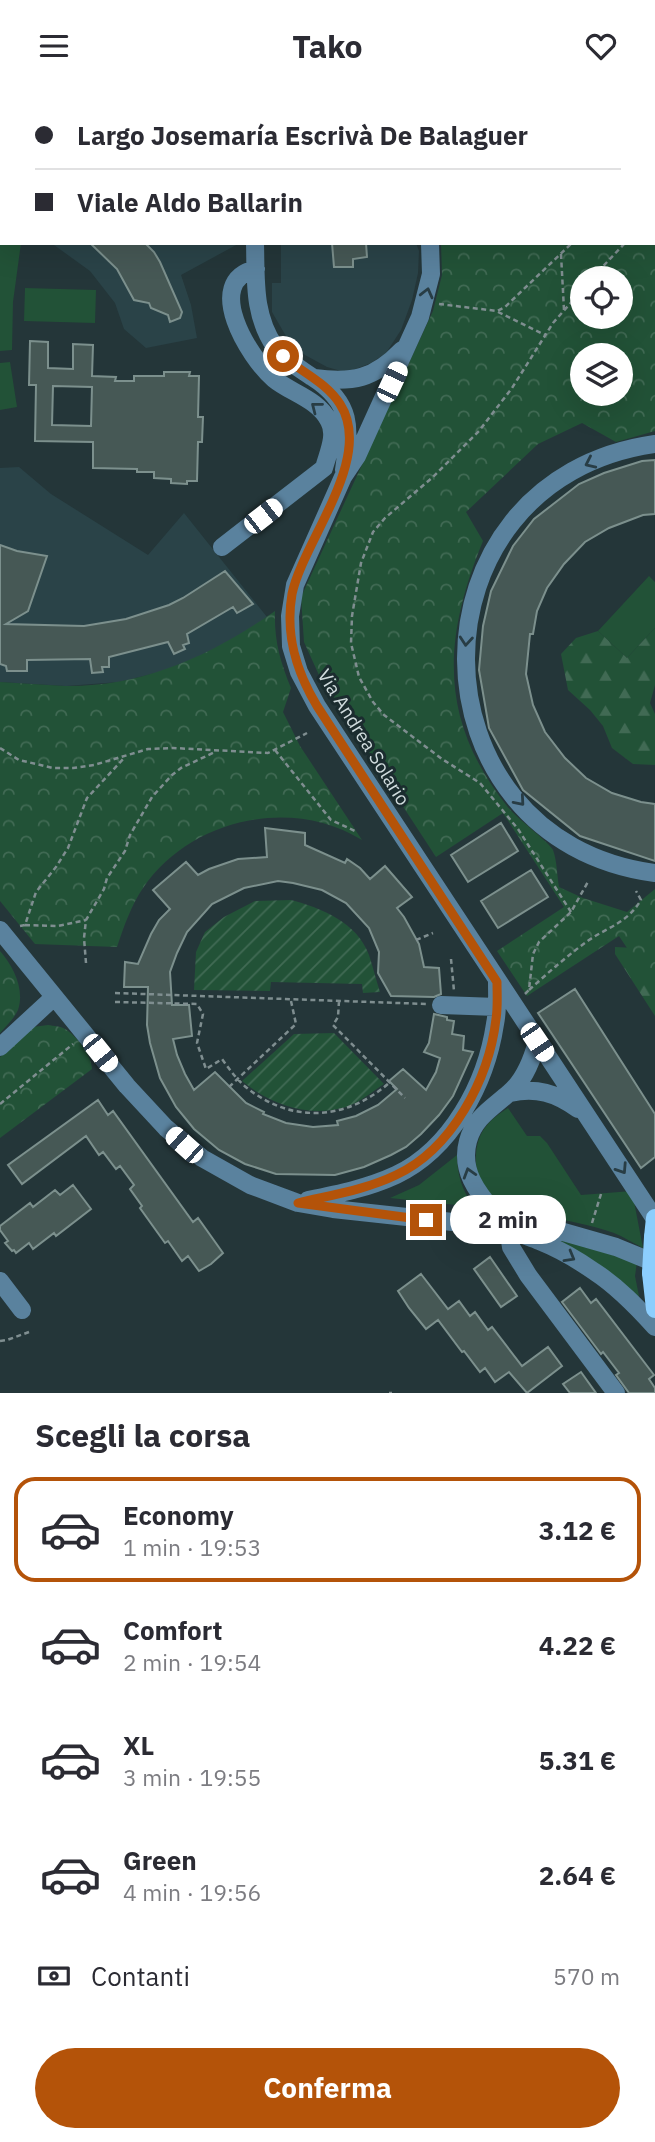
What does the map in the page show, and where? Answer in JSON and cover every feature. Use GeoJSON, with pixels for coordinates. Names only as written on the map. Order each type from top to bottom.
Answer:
{"type":"FeatureCollection","features":[{"type":"Feature","properties":{"kind":"main road"},"geometry":{"type":"LineString","coordinates":[[654,1225],[655,1309]]}},
{"type":"Feature","properties":{"kind":"street"},"geometry":{"type":"LineString","coordinates":[[255,245],[256,289],[260,316],[274,345],[337,400],[346,415],[349,430],[343,477]]}},
{"type":"Feature","properties":{"kind":"street"},"geometry":{"type":"LineString","coordinates":[[343,477],[358,456],[425,302],[431,274],[429,245]]}},
{"type":"Feature","properties":{"kind":"street"},"geometry":{"type":"LineString","coordinates":[[222,547],[324,468],[332,434],[329,420],[314,404],[273,378],[244,341],[232,303],[233,285],[239,275],[256,269]]}},
{"type":"Feature","properties":{"kind":"street"},"geometry":{"type":"LineString","coordinates":[[314,378],[345,381],[362,378],[391,361],[410,340]]}},
{"type":"Feature","properties":{"kind":"street"},"geometry":{"type":"LineString","coordinates":[[655,444],[627,449],[586,464],[557,481],[523,511],[502,537],[482,573],[470,613],[465,654],[468,695],[479,735],[497,772],[521,804],[551,831],[581,850],[612,863],[655,873]]}},
{"type":"Feature","properties":{"kind":"street"},"geometry":{"type":"LineString","coordinates":[[324,468],[343,477]]}},
{"type":"Feature","properties":{"kind":"street","name":"Via Andrea Solario"},"geometry":{"type":"LineString","coordinates":[[343,477],[295,585],[290,623],[293,655],[303,680],[317,706],[497,982],[589,1118],[654,1225]]}},
{"type":"Feature","properties":{"kind":"street"},"geometry":{"type":"LineString","coordinates":[[0,930],[145,1106],[184,1145],[218,1168],[263,1191],[298,1203],[571,1234],[617,1247],[653,1268]]}},
{"type":"Feature","properties":{"kind":"street"},"geometry":{"type":"LineString","coordinates":[[298,1203],[371,1185],[396,1175],[428,1154],[446,1135],[476,1088],[492,1039],[497,1007],[497,982]]}},
{"type":"Feature","properties":{"kind":"street"},"geometry":{"type":"LineString","coordinates":[[0,1047],[54,997]]}},
{"type":"Feature","properties":{"kind":"street"},"geometry":{"type":"LineString","coordinates":[[448,1002],[497,1007]]}},
{"type":"Feature","properties":{"kind":"street"},"geometry":{"type":"LineString","coordinates":[[537,1042],[528,1067],[510,1093],[475,1124],[467,1144],[467,1170],[476,1189],[508,1228],[553,1247],[593,1271],[632,1303],[655,1327]]}},
{"type":"Feature","properties":{"kind":"street"},"geometry":{"type":"LineString","coordinates":[[510,1093],[534,1090],[548,1092],[589,1118]]}},
{"type":"Feature","properties":{"kind":"street"},"geometry":{"type":"LineString","coordinates":[[508,1228],[511,1247],[528,1275],[616,1393]]}},
{"type":"Feature","properties":{"kind":"street"},"geometry":{"type":"LineString","coordinates":[[0,1281],[22,1310]]}},
{"type":"Feature","properties":{"kind":"path"},"geometry":{"type":"LineString","coordinates":[[497,311],[505,307],[570,245]]}},
{"type":"Feature","properties":{"kind":"path"},"geometry":{"type":"LineString","coordinates":[[603,266],[623,245]]}},
{"type":"Feature","properties":{"kind":"path"},"geometry":{"type":"LineString","coordinates":[[561,254],[564,310]]}},
{"type":"Feature","properties":{"kind":"path"},"geometry":{"type":"LineString","coordinates":[[425,302],[497,311],[545,335]]}},
{"type":"Feature","properties":{"kind":"path"},"geometry":{"type":"LineString","coordinates":[[570,303],[479,431],[373,532],[361,563],[352,615],[351,643],[359,677],[373,702],[384,715],[442,759],[480,783],[518,829],[571,912]]}},
{"type":"Feature","properties":{"kind":"path"},"geometry":{"type":"LineString","coordinates":[[0,748],[19,760],[53,768],[94,765],[148,749],[268,753],[307,733]]}},
{"type":"Feature","properties":{"kind":"path"},"geometry":{"type":"LineString","coordinates":[[275,750],[331,820],[355,831]]}},
{"type":"Feature","properties":{"kind":"path"},"geometry":{"type":"LineString","coordinates":[[86,963],[86,920],[152,797],[181,768],[218,751]]}},
{"type":"Feature","properties":{"kind":"path"},"geometry":{"type":"LineString","coordinates":[[25,925],[36,892],[57,867],[68,848],[87,798],[128,755]]}},
{"type":"Feature","properties":{"kind":"path"},"geometry":{"type":"LineString","coordinates":[[529,990],[533,954],[539,942],[571,912],[589,880]]}},
{"type":"Feature","properties":{"kind":"path"},"geometry":{"type":"LineString","coordinates":[[523,996],[565,958],[593,938],[626,920],[641,900],[636,891]]}},
{"type":"Feature","properties":{"kind":"path"},"geometry":{"type":"LineString","coordinates":[[20,926],[58,926],[86,920]]}},
{"type":"Feature","properties":{"kind":"path"},"geometry":{"type":"LineString","coordinates":[[416,940],[433,933]]}},
{"type":"Feature","properties":{"kind":"path"},"geometry":{"type":"LineString","coordinates":[[115,993],[339,1002],[448,1002],[451,959]]}},
{"type":"Feature","properties":{"kind":"path"},"geometry":{"type":"LineString","coordinates":[[229,1087],[296,1024],[291,1000]]}},
{"type":"Feature","properties":{"kind":"path"},"geometry":{"type":"LineString","coordinates":[[116,1002],[197,1004],[203,1014],[198,1049],[206,1069],[222,1059],[246,1088],[271,1104],[288,1110],[320,1113],[355,1106],[390,1083]]}},
{"type":"Feature","properties":{"kind":"path"},"geometry":{"type":"LineString","coordinates":[[339,1002],[338,1017],[333,1025],[405,1098]]}},
{"type":"Feature","properties":{"kind":"path"},"geometry":{"type":"LineString","coordinates":[[0,1104],[85,1034]]}},
{"type":"Feature","properties":{"kind":"path"},"geometry":{"type":"LineString","coordinates":[[591,1223],[601,1194]]}},
{"type":"Feature","properties":{"kind":"path"},"geometry":{"type":"LineString","coordinates":[[0,1341],[29,1332]]}},
{"type":"Feature","properties":{"kind":"shaded area"},"geometry":{"type":"Polygon","coordinates":[[[54,245],[236,245],[181,275],[191,305],[197,338],[146,348],[124,329],[115,303],[90,271],[54,245]]]}},
{"type":"Feature","properties":{"kind":"shaded area"},"geometry":{"type":"Polygon","coordinates":[[[281,245],[417,245],[419,251],[418,273],[412,300],[401,330],[386,353],[353,370],[341,371],[327,367],[290,343],[272,312],[272,283],[281,283],[281,245]]]}},
{"type":"Feature","properties":{"kind":"shaded area"},"geometry":{"type":"Polygon","coordinates":[[[19,467],[51,494],[148,555],[184,513],[267,617],[240,636],[194,659],[160,672],[119,682],[66,686],[0,682],[0,468],[19,467]]]}},
{"type":"Feature","properties":{"kind":"green space"},"geometry":{"type":"Polygon","coordinates":[[[0,245],[21,245],[13,302],[12,350],[0,351],[0,245]]]}},
{"type":"Feature","properties":{"kind":"green space"},"geometry":{"type":"Polygon","coordinates":[[[441,245],[655,245],[655,431],[616,442],[582,423],[538,444],[466,512],[483,541],[460,612],[454,678],[459,710],[469,742],[485,774],[511,811],[553,850],[559,887],[627,912],[655,889],[655,990],[619,936],[527,996],[497,951],[564,907],[503,813],[436,857],[323,684],[304,642],[301,597],[433,311],[442,275],[441,245]]]}},
{"type":"Feature","properties":{"kind":"green space"},"geometry":{"type":"Polygon","coordinates":[[[25,288],[96,290],[95,323],[24,321],[25,288]]]}},
{"type":"Feature","properties":{"kind":"green space"},"geometry":{"type":"Polygon","coordinates":[[[10,362],[17,407],[0,410],[0,363],[10,362]]]}},
{"type":"Feature","properties":{"kind":"green space"},"geometry":{"type":"Polygon","coordinates":[[[649,576],[655,582],[655,628],[627,658],[598,631],[649,576]]]}},
{"type":"Feature","properties":{"kind":"green space"},"geometry":{"type":"Polygon","coordinates":[[[275,611],[278,650],[291,688],[283,712],[300,746],[362,840],[334,827],[304,819],[274,818],[244,822],[214,831],[187,845],[163,864],[143,888],[131,909],[117,947],[35,944],[0,901],[0,682],[94,685],[150,674],[202,654],[275,611]]]}},
{"type":"Feature","properties":{"kind":"green space"},"geometry":{"type":"Polygon","coordinates":[[[655,628],[655,685],[650,703],[655,714],[655,765],[633,764],[612,748],[603,726],[568,690],[561,654],[576,638],[598,631],[627,658],[655,628]]]}},
{"type":"Feature","properties":{"kind":"green space"},"geometry":{"type":"Polygon","coordinates":[[[291,900],[326,912],[356,934],[369,955],[380,992],[363,993],[362,984],[271,982],[270,991],[194,990],[196,952],[205,932],[224,917],[255,901],[291,900]]]}},
{"type":"Feature","properties":{"kind":"green space"},"geometry":{"type":"Polygon","coordinates":[[[655,901],[655,1016],[615,954],[615,947],[635,948],[655,901]]]}},
{"type":"Feature","properties":{"kind":"green space"},"geometry":{"type":"Polygon","coordinates":[[[0,951],[19,986],[20,1002],[18,1010],[0,1033],[0,951]]]}},
{"type":"Feature","properties":{"kind":"green space"},"geometry":{"type":"Polygon","coordinates":[[[48,1025],[63,1028],[74,1036],[83,1046],[92,1069],[0,1138],[0,1057],[33,1027],[48,1025]]]}},
{"type":"Feature","properties":{"kind":"green space"},"geometry":{"type":"Polygon","coordinates":[[[334,1033],[384,1084],[346,1107],[318,1111],[278,1103],[242,1081],[294,1034],[334,1033]]]}},
{"type":"Feature","properties":{"kind":"green space"},"geometry":{"type":"Polygon","coordinates":[[[508,1108],[527,1136],[540,1136],[547,1143],[581,1195],[632,1191],[643,1248],[606,1230],[507,1205],[487,1191],[477,1169],[477,1146],[486,1127],[508,1108]]]}},
{"type":"Feature","properties":{"kind":"green space"},"geometry":{"type":"Polygon","coordinates":[[[457,1155],[461,1183],[475,1207],[390,1198],[419,1185],[457,1155]]]}},
{"type":"Feature","properties":{"kind":"green space"},"geometry":{"type":"Polygon","coordinates":[[[548,1236],[637,1262],[635,1276],[640,1301],[548,1236]]]}},
{"type":"Feature","properties":{"kind":"building"},"geometry":{"type":"Polygon","coordinates":[[[92,245],[147,245],[160,262],[182,312],[180,318],[170,322],[168,315],[151,308],[149,303],[134,300],[117,269],[92,245]]]}},
{"type":"Feature","properties":{"kind":"building"},"geometry":{"type":"Polygon","coordinates":[[[332,245],[366,245],[367,257],[353,259],[353,267],[334,267],[332,245]]]}},
{"type":"Feature","properties":{"kind":"building"},"geometry":{"type":"Polygon","coordinates":[[[30,341],[48,342],[48,368],[73,369],[73,344],[93,345],[92,376],[116,377],[115,381],[134,381],[134,376],[164,376],[164,372],[190,372],[189,376],[199,376],[198,417],[203,417],[202,442],[198,442],[197,481],[187,481],[187,484],[171,483],[171,479],[154,478],[154,472],[93,468],[93,442],[35,441],[36,385],[29,385],[30,341]],[[53,386],[52,425],[91,426],[92,387],[53,386]]]}},
{"type":"Feature","properties":{"kind":"building"},"geometry":{"type":"Polygon","coordinates":[[[655,460],[655,514],[643,515],[609,528],[585,542],[564,564],[547,588],[537,611],[533,634],[530,634],[526,674],[533,705],[545,732],[565,758],[586,778],[612,793],[655,804],[655,861],[580,836],[523,790],[489,728],[479,670],[483,626],[491,591],[513,546],[534,519],[579,484],[642,461],[655,460]]]}},
{"type":"Feature","properties":{"kind":"building"},"geometry":{"type":"Polygon","coordinates":[[[0,545],[47,556],[28,611],[6,624],[84,626],[126,619],[169,605],[225,571],[253,604],[237,613],[233,607],[187,634],[189,643],[183,645],[185,649],[174,654],[168,642],[109,657],[109,667],[102,667],[103,672],[92,673],[90,659],[27,660],[27,671],[7,671],[6,666],[0,664],[0,545]]]}},
{"type":"Feature","properties":{"kind":"building"},"geometry":{"type":"Polygon","coordinates":[[[501,823],[518,851],[468,882],[451,855],[501,823]]]}},
{"type":"Feature","properties":{"kind":"building"},"geometry":{"type":"Polygon","coordinates":[[[265,828],[305,833],[305,845],[345,863],[347,859],[370,879],[385,866],[412,897],[397,908],[419,944],[424,967],[439,968],[441,994],[434,997],[391,996],[378,973],[379,952],[369,928],[346,903],[322,890],[278,881],[244,888],[212,904],[187,932],[170,972],[172,1005],[189,1005],[192,1036],[173,1039],[177,1055],[194,1090],[215,1072],[246,1103],[264,1112],[263,1114],[286,1123],[313,1127],[338,1125],[337,1121],[356,1116],[378,1105],[397,1089],[389,1081],[403,1069],[426,1090],[440,1058],[424,1052],[429,1043],[434,1014],[454,1021],[452,1034],[464,1036],[463,1050],[473,1052],[453,1096],[421,1134],[391,1155],[364,1167],[335,1175],[276,1174],[245,1164],[219,1150],[194,1129],[176,1107],[160,1078],[147,1025],[148,987],[124,987],[125,962],[138,964],[159,920],[170,909],[153,890],[186,862],[198,875],[238,859],[267,857],[265,828]]]}},
{"type":"Feature","properties":{"kind":"building"},"geometry":{"type":"Polygon","coordinates":[[[531,870],[548,897],[498,928],[481,901],[531,870]]]}},
{"type":"Feature","properties":{"kind":"building"},"geometry":{"type":"Polygon","coordinates":[[[575,989],[655,1114],[655,1157],[641,1168],[538,1013],[575,989]]]}},
{"type":"Feature","properties":{"kind":"building"},"geometry":{"type":"Polygon","coordinates":[[[98,1100],[108,1115],[113,1111],[193,1222],[198,1218],[223,1253],[211,1264],[199,1271],[188,1256],[182,1261],[168,1241],[165,1243],[140,1208],[142,1206],[130,1189],[134,1185],[120,1166],[116,1169],[103,1152],[99,1155],[86,1136],[22,1184],[8,1165],[98,1100]]]}},
{"type":"Feature","properties":{"kind":"building"},"geometry":{"type":"Polygon","coordinates":[[[73,1185],[91,1209],[56,1236],[54,1233],[33,1249],[29,1243],[16,1253],[12,1251],[5,1243],[8,1241],[0,1226],[30,1203],[33,1207],[55,1190],[60,1195],[73,1185]]]}},
{"type":"Feature","properties":{"kind":"building"},"geometry":{"type":"Polygon","coordinates":[[[490,1257],[517,1296],[501,1307],[474,1269],[490,1257]]]}},
{"type":"Feature","properties":{"kind":"building"},"geometry":{"type":"Polygon","coordinates":[[[421,1274],[448,1309],[459,1301],[470,1316],[475,1312],[488,1330],[492,1327],[522,1366],[548,1347],[562,1366],[527,1393],[509,1372],[495,1382],[485,1368],[480,1372],[438,1320],[426,1329],[409,1308],[398,1291],[421,1274]]]}},
{"type":"Feature","properties":{"kind":"building"},"geometry":{"type":"Polygon","coordinates":[[[580,1288],[591,1303],[596,1299],[654,1375],[649,1379],[655,1393],[629,1393],[616,1375],[619,1373],[603,1352],[601,1354],[562,1302],[580,1288]]]}},
{"type":"Feature","properties":{"kind":"building"},"geometry":{"type":"Polygon","coordinates":[[[581,1372],[596,1393],[570,1393],[563,1384],[581,1372]]]}},
{"type":"Feature","properties":{"kind":"route"},"geometry":{"type":"LineString","coordinates":[[283,356],[314,378],[337,400],[346,415],[349,430],[343,477],[293,591],[290,623],[293,655],[311,697],[497,982],[496,1019],[485,1065],[469,1101],[441,1140],[428,1154],[396,1175],[354,1190],[298,1203],[426,1220]]}}]}
